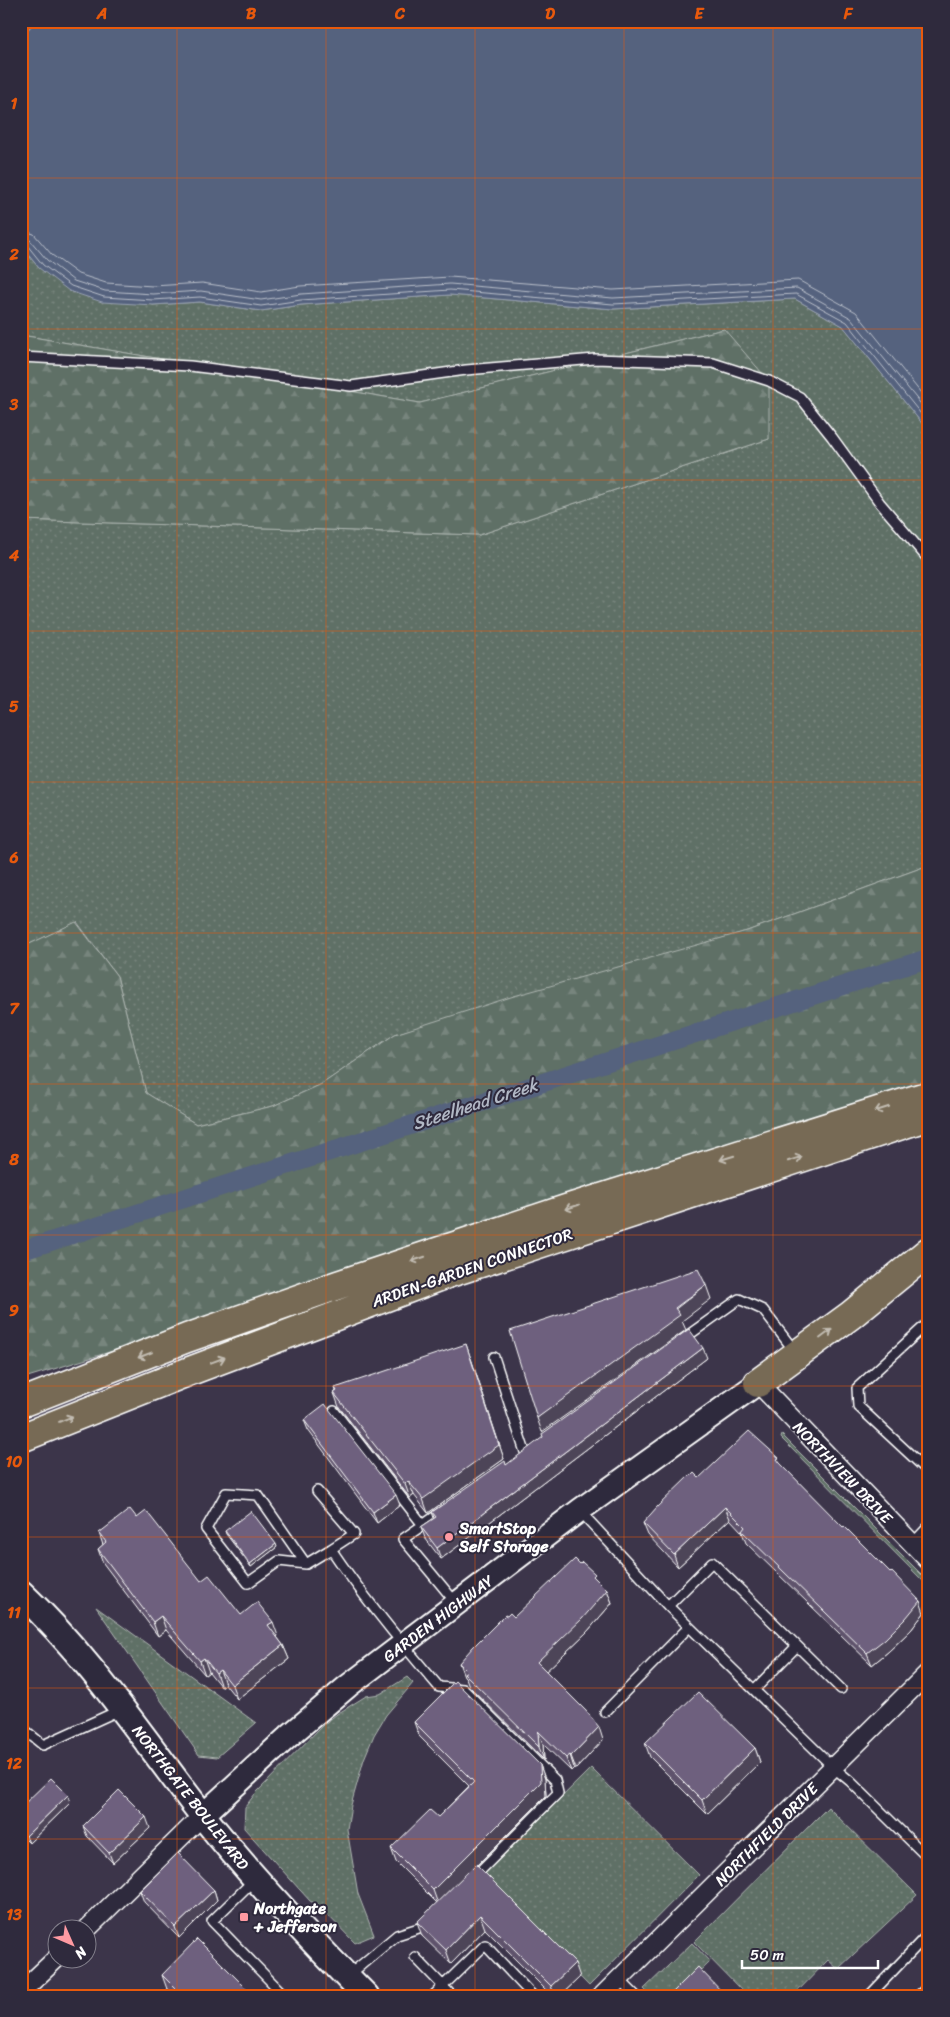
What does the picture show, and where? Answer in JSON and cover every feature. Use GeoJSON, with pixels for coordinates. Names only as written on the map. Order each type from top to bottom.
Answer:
{"type":"FeatureCollection","features":[{"type":"Feature","properties":{"kind":"main road","name":"ARDEN-GARDEN CONNECTOR"},"geometry":{"type":"LineString","coordinates":[[21,1403],[187,1338],[338,1285],[929,1094]]}},
{"type":"Feature","properties":{"kind":"main road","name":"ARDEN-GARDEN CONNECTOR"},"geometry":{"type":"LineString","coordinates":[[21,1438],[190,1371],[450,1273],[929,1116]]}},
{"type":"Feature","properties":{"kind":"main road"},"geometry":{"type":"LineString","coordinates":[[758,1383],[851,1315],[929,1251]]}},
{"type":"Feature","properties":{"kind":"main road","name":"NORTHGATE BOULEVARD"},"geometry":{"type":"LineString","coordinates":[[25,1603],[83,1660],[203,1816],[255,1879],[366,1996]]}},
{"type":"Feature","properties":{"kind":"street","name":"GARDEN HIGHWAY"},"geometry":{"type":"LineString","coordinates":[[203,1816],[289,1736],[348,1686],[580,1510],[758,1383]]}},
{"type":"Feature","properties":{"kind":"street","name":"NORTHVIEW DRIVE"},"geometry":{"type":"LineString","coordinates":[[758,1383],[929,1561]]}},
{"type":"Feature","properties":{"kind":"street","name":"NORTHFIELD DRIVE"},"geometry":{"type":"LineString","coordinates":[[602,1996],[929,1672]]}},
{"type":"Feature","properties":{"kind":"street"},"geometry":{"type":"LineString","coordinates":[[96,1920],[203,1816]]}},
{"type":"Feature","properties":{"kind":"street"},"geometry":{"type":"LineString","coordinates":[[21,1992],[48,1966]]}},
{"type":"Feature","properties":{"kind":"lane"},"geometry":{"type":"LineString","coordinates":[[21,357],[190,366],[351,386],[466,370],[595,359],[713,363],[769,381],[800,397],[880,503],[929,560]]}},
{"type":"Feature","properties":{"kind":"lane"},"geometry":{"type":"LineString","coordinates":[[676,1344],[739,1299],[763,1310],[797,1355]]}},
{"type":"Feature","properties":{"kind":"lane"},"geometry":{"type":"LineString","coordinates":[[929,1322],[857,1388],[858,1406],[929,1472]]}},
{"type":"Feature","properties":{"kind":"lane"},"geometry":{"type":"LineString","coordinates":[[494,1357],[529,1449],[517,1458]]}},
{"type":"Feature","properties":{"kind":"lane"},"geometry":{"type":"LineString","coordinates":[[334,1411],[423,1525]]}},
{"type":"Feature","properties":{"kind":"lane"},"geometry":{"type":"LineString","coordinates":[[306,1564],[258,1495],[226,1493],[206,1529],[248,1583],[279,1561],[306,1564],[354,1534],[317,1491]]}},
{"type":"Feature","properties":{"kind":"lane"},"geometry":{"type":"LineString","coordinates":[[453,1503],[403,1539],[456,1604]]}},
{"type":"Feature","properties":{"kind":"lane"},"geometry":{"type":"LineString","coordinates":[[580,1510],[668,1606],[929,1859]]}},
{"type":"Feature","properties":{"kind":"lane"},"geometry":{"type":"LineString","coordinates":[[912,1544],[929,1526]]}},
{"type":"Feature","properties":{"kind":"lane"},"geometry":{"type":"LineString","coordinates":[[331,1549],[355,1584],[402,1645],[439,1688],[463,1688],[555,1780],[558,1793],[467,1884]]}},
{"type":"Feature","properties":{"kind":"lane"},"geometry":{"type":"LineString","coordinates":[[668,1606],[712,1562],[841,1689]]}},
{"type":"Feature","properties":{"kind":"lane"},"geometry":{"type":"LineString","coordinates":[[605,1712],[689,1627]]}},
{"type":"Feature","properties":{"kind":"lane"},"geometry":{"type":"LineString","coordinates":[[754,1690],[797,1646]]}},
{"type":"Feature","properties":{"kind":"lane"},"geometry":{"type":"LineString","coordinates":[[21,1727],[43,1745],[122,1709]]}},
{"type":"Feature","properties":{"kind":"lane"},"geometry":{"type":"LineString","coordinates":[[255,1879],[212,1921],[285,1996]]}},
{"type":"Feature","properties":{"kind":"lane"},"geometry":{"type":"LineString","coordinates":[[347,1977],[397,1935],[425,1926],[432,1919]]}},
{"type":"Feature","properties":{"kind":"lane"},"geometry":{"type":"LineString","coordinates":[[869,1996],[929,1933]]}},
{"type":"Feature","properties":{"kind":"lane"},"geometry":{"type":"LineString","coordinates":[[433,1996],[485,1945],[533,1996]]}},
{"type":"Feature","properties":{"kind":"lane"},"geometry":{"type":"LineString","coordinates":[[415,1957],[452,1996]]}},
{"type":"Feature","properties":{"kind":"lane"},"geometry":{"type":"LineString","coordinates":[[619,1979],[636,1996]]}},
{"type":"Feature","properties":{"kind":"lane"},"geometry":{"type":"LineString","coordinates":[[918,1996],[929,1986]]}},
{"type":"Feature","properties":{"kind":"green space"},"geometry":{"type":"Polygon","coordinates":[[[21,21],[36,21],[21,37],[21,21]]]}},
{"type":"Feature","properties":{"kind":"green space"},"geometry":{"type":"Polygon","coordinates":[[[21,246],[39,268],[153,305],[200,302],[261,311],[301,305],[450,295],[613,309],[795,299],[843,326],[929,432],[929,865],[747,931],[395,1034],[322,1084],[273,1106],[196,1124],[146,1093],[117,976],[77,922],[21,948],[21,520],[479,535],[769,439],[724,329],[420,403],[21,335],[21,246]]]}},
{"type":"Feature","properties":{"kind":"green space"},"geometry":{"type":"Polygon","coordinates":[[[724,329],[769,381],[769,439],[479,535],[21,520],[21,335],[420,403],[724,329]]]}},
{"type":"Feature","properties":{"kind":"green space"},"geometry":{"type":"Polygon","coordinates":[[[929,865],[929,1102],[21,1379],[21,948],[76,922],[117,976],[146,1093],[196,1124],[273,1106],[322,1084],[395,1034],[514,996],[747,931],[929,865]]]}},
{"type":"Feature","properties":{"kind":"green space"},"geometry":{"type":"Polygon","coordinates":[[[782,1435],[929,1582],[929,1587],[781,1438],[782,1435]]]}},
{"type":"Feature","properties":{"kind":"green space"},"geometry":{"type":"Polygon","coordinates":[[[96,1607],[256,1723],[217,1757],[199,1755],[96,1607]]]}},
{"type":"Feature","properties":{"kind":"green space"},"geometry":{"type":"Polygon","coordinates":[[[407,1677],[413,1683],[386,1715],[374,1735],[364,1759],[351,1805],[347,1829],[358,1894],[374,1935],[355,1943],[318,1905],[310,1901],[244,1828],[245,1807],[255,1794],[323,1725],[366,1696],[380,1694],[407,1677]]]}},
{"type":"Feature","properties":{"kind":"green space"},"geometry":{"type":"Polygon","coordinates":[[[591,1768],[699,1875],[589,1986],[482,1876],[591,1768]]]}},
{"type":"Feature","properties":{"kind":"green space"},"geometry":{"type":"Polygon","coordinates":[[[828,1807],[917,1895],[838,1969],[828,1960],[793,1996],[747,1996],[694,1942],[828,1807]]]}},
{"type":"Feature","properties":{"kind":"green space"},"geometry":{"type":"Polygon","coordinates":[[[692,1943],[710,1962],[675,1996],[651,1996],[644,1989],[692,1943]]]}},
{"type":"Feature","properties":{"kind":"water"},"geometry":{"type":"Polygon","coordinates":[[[36,21],[929,21],[929,432],[843,326],[795,299],[613,309],[450,295],[301,305],[261,311],[200,302],[153,305],[102,302],[69,291],[39,268],[21,246],[21,37],[36,21]]]}},
{"type":"Feature","properties":{"kind":"building"},"geometry":{"type":"Polygon","coordinates":[[[698,1269],[706,1285],[675,1308],[680,1315],[537,1418],[510,1331],[698,1269]]]}},
{"type":"Feature","properties":{"kind":"building"},"geometry":{"type":"Polygon","coordinates":[[[689,1329],[703,1348],[437,1548],[421,1527],[436,1517],[432,1512],[505,1461],[506,1465],[543,1437],[542,1434],[689,1329]]]}},
{"type":"Feature","properties":{"kind":"building"},"geometry":{"type":"Polygon","coordinates":[[[466,1344],[499,1445],[423,1499],[408,1481],[405,1484],[334,1393],[337,1391],[335,1388],[466,1344]]]}},
{"type":"Feature","properties":{"kind":"building"},"geometry":{"type":"Polygon","coordinates":[[[325,1404],[396,1495],[373,1512],[304,1420],[325,1404]]]}},
{"type":"Feature","properties":{"kind":"building"},"geometry":{"type":"Polygon","coordinates":[[[749,1431],[779,1458],[777,1459],[780,1463],[843,1527],[892,1572],[920,1601],[885,1639],[867,1653],[742,1531],[745,1527],[725,1507],[674,1555],[643,1523],[690,1475],[694,1473],[699,1478],[749,1431]]]}},
{"type":"Feature","properties":{"kind":"building"},"geometry":{"type":"Polygon","coordinates":[[[130,1509],[137,1518],[146,1511],[201,1581],[209,1575],[241,1615],[257,1602],[273,1622],[268,1625],[283,1645],[232,1685],[220,1670],[216,1673],[204,1658],[200,1661],[161,1616],[153,1622],[98,1549],[106,1542],[99,1533],[130,1509]]]}},
{"type":"Feature","properties":{"kind":"building"},"geometry":{"type":"Polygon","coordinates":[[[251,1511],[276,1544],[250,1564],[225,1531],[251,1511]]]}},
{"type":"Feature","properties":{"kind":"building"},"geometry":{"type":"Polygon","coordinates":[[[575,1559],[580,1564],[582,1562],[595,1574],[593,1576],[607,1590],[582,1619],[537,1662],[586,1711],[599,1727],[571,1756],[566,1758],[538,1731],[539,1747],[464,1673],[467,1671],[459,1663],[505,1615],[507,1616],[510,1613],[514,1617],[575,1559]]]}},
{"type":"Feature","properties":{"kind":"building"},"geometry":{"type":"Polygon","coordinates":[[[455,1681],[540,1765],[541,1782],[433,1890],[391,1848],[430,1810],[438,1817],[474,1782],[414,1722],[455,1681]]]}},
{"type":"Feature","properties":{"kind":"building"},"geometry":{"type":"Polygon","coordinates":[[[698,1692],[755,1748],[702,1800],[645,1743],[698,1692]]]}},
{"type":"Feature","properties":{"kind":"building"},"geometry":{"type":"Polygon","coordinates":[[[51,1778],[68,1795],[26,1836],[21,1830],[21,1807],[51,1778]]]}},
{"type":"Feature","properties":{"kind":"building"},"geometry":{"type":"Polygon","coordinates":[[[119,1790],[146,1817],[109,1853],[83,1826],[119,1790]]]}},
{"type":"Feature","properties":{"kind":"building"},"geometry":{"type":"Polygon","coordinates":[[[178,1853],[214,1890],[175,1927],[140,1891],[178,1853]]]}},
{"type":"Feature","properties":{"kind":"building"},"geometry":{"type":"Polygon","coordinates":[[[476,1864],[575,1963],[551,1986],[480,1915],[446,1950],[417,1922],[476,1864]]]}},
{"type":"Feature","properties":{"kind":"building"},"geometry":{"type":"Polygon","coordinates":[[[197,1939],[254,1996],[177,1996],[180,1993],[162,1975],[197,1939]]]}},
{"type":"Feature","properties":{"kind":"building"},"geometry":{"type":"Polygon","coordinates":[[[698,1967],[726,1996],[669,1996],[698,1967]]]}},
{"type":"Feature","properties":{"kind":"waterway","name":"Steelhead Creek"},"geometry":{"type":"LineString","coordinates":[[21,1251],[929,958]]}},
{"type":"Feature","properties":{"kind":"place","name":"SmartStop Self Storage"},"geometry":{"type":"Point","coordinates":[449,1537]}},
{"type":"Feature","properties":{"kind":"place","name":"Northgate + Jefferson"},"geometry":{"type":"Point","coordinates":[244,1917]}}]}
